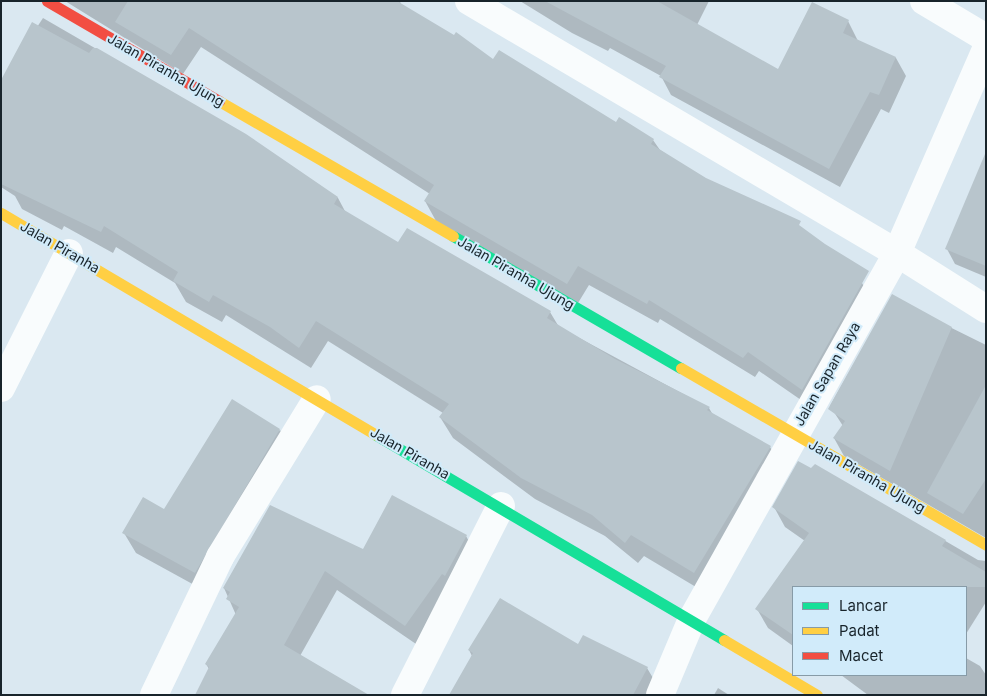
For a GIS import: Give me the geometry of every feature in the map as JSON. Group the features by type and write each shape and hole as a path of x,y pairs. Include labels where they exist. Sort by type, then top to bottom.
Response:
{"street":[{"name":"Jalan Piranha Ujung","path":"46,1 986,545"},
{"path":"468,1 897,253 986,309"},
{"path":"924,1 986,38"},
{"name":"Jalan Sapan Raya","path":"660,695 692,619 793,434 897,253 986,49"},
{"name":"Jalan Piranha","path":"1,213 501,506 816,695"},
{"path":"1,388 69,253"},
{"path":"154,695 220,557 317,398"},
{"path":"405,695 501,506"}],"building":[{"path":"128,1 397,1 454,35 456,32 493,59 499,50 616,122 619,117 654,139 651,144 706,178 801,221 799,225 825,244 869,271 802,390 748,352 743,358 649,300 647,304 578,266 567,284 424,201 434,185 189,28 171,55 115,22"},
{"path":"545,1 657,1 778,69 812,2 849,20 843,33 896,57 879,95 870,92 829,169 659,77 666,66"},
{"path":"32,22 89,53 93,48 97,48 246,134 338,197 334,204 398,242 407,228 551,311 547,318 615,359 710,407 707,410 771,446 694,573 631,535 625,543 592,515 521,478 439,417 449,404 316,321 299,348 270,327 213,295 209,302 173,281 178,272 104,226 101,232 1,184 1,80"},
{"path":"986,154 986,266 945,249"},
{"path":"892,294 952,327 890,471 833,438 845,421 828,409"},
{"path":"986,385 986,479 963,514 927,493"},
{"path":"232,399 280,429 195,573 122,533 143,497 164,509"},
{"path":"798,461 811,468 815,464 946,540 942,546 986,572 986,587 792,586 792,634 755,609 809,533 772,507"},
{"path":"392,495 467,535 445,576 442,574 405,626 325,571 284,645 369,695 195,695 209,667 205,664 239,607 226,599 230,592 223,588 270,505 363,549"},
{"path":"500,598 578,644 583,635 648,667 633,695 449,695 473,653 468,650"}],"traffic: fast":[{"path":"453,236 681,368"},
{"path":"376,435 724,640"}],"traffic: slow":[{"path":"219,101 453,236"},
{"path":"1,213 376,435"},
{"path":"681,368 986,545"},
{"path":"724,640 817,695"}],"traffic: jam":[{"path":"47,1 219,101"}]}
